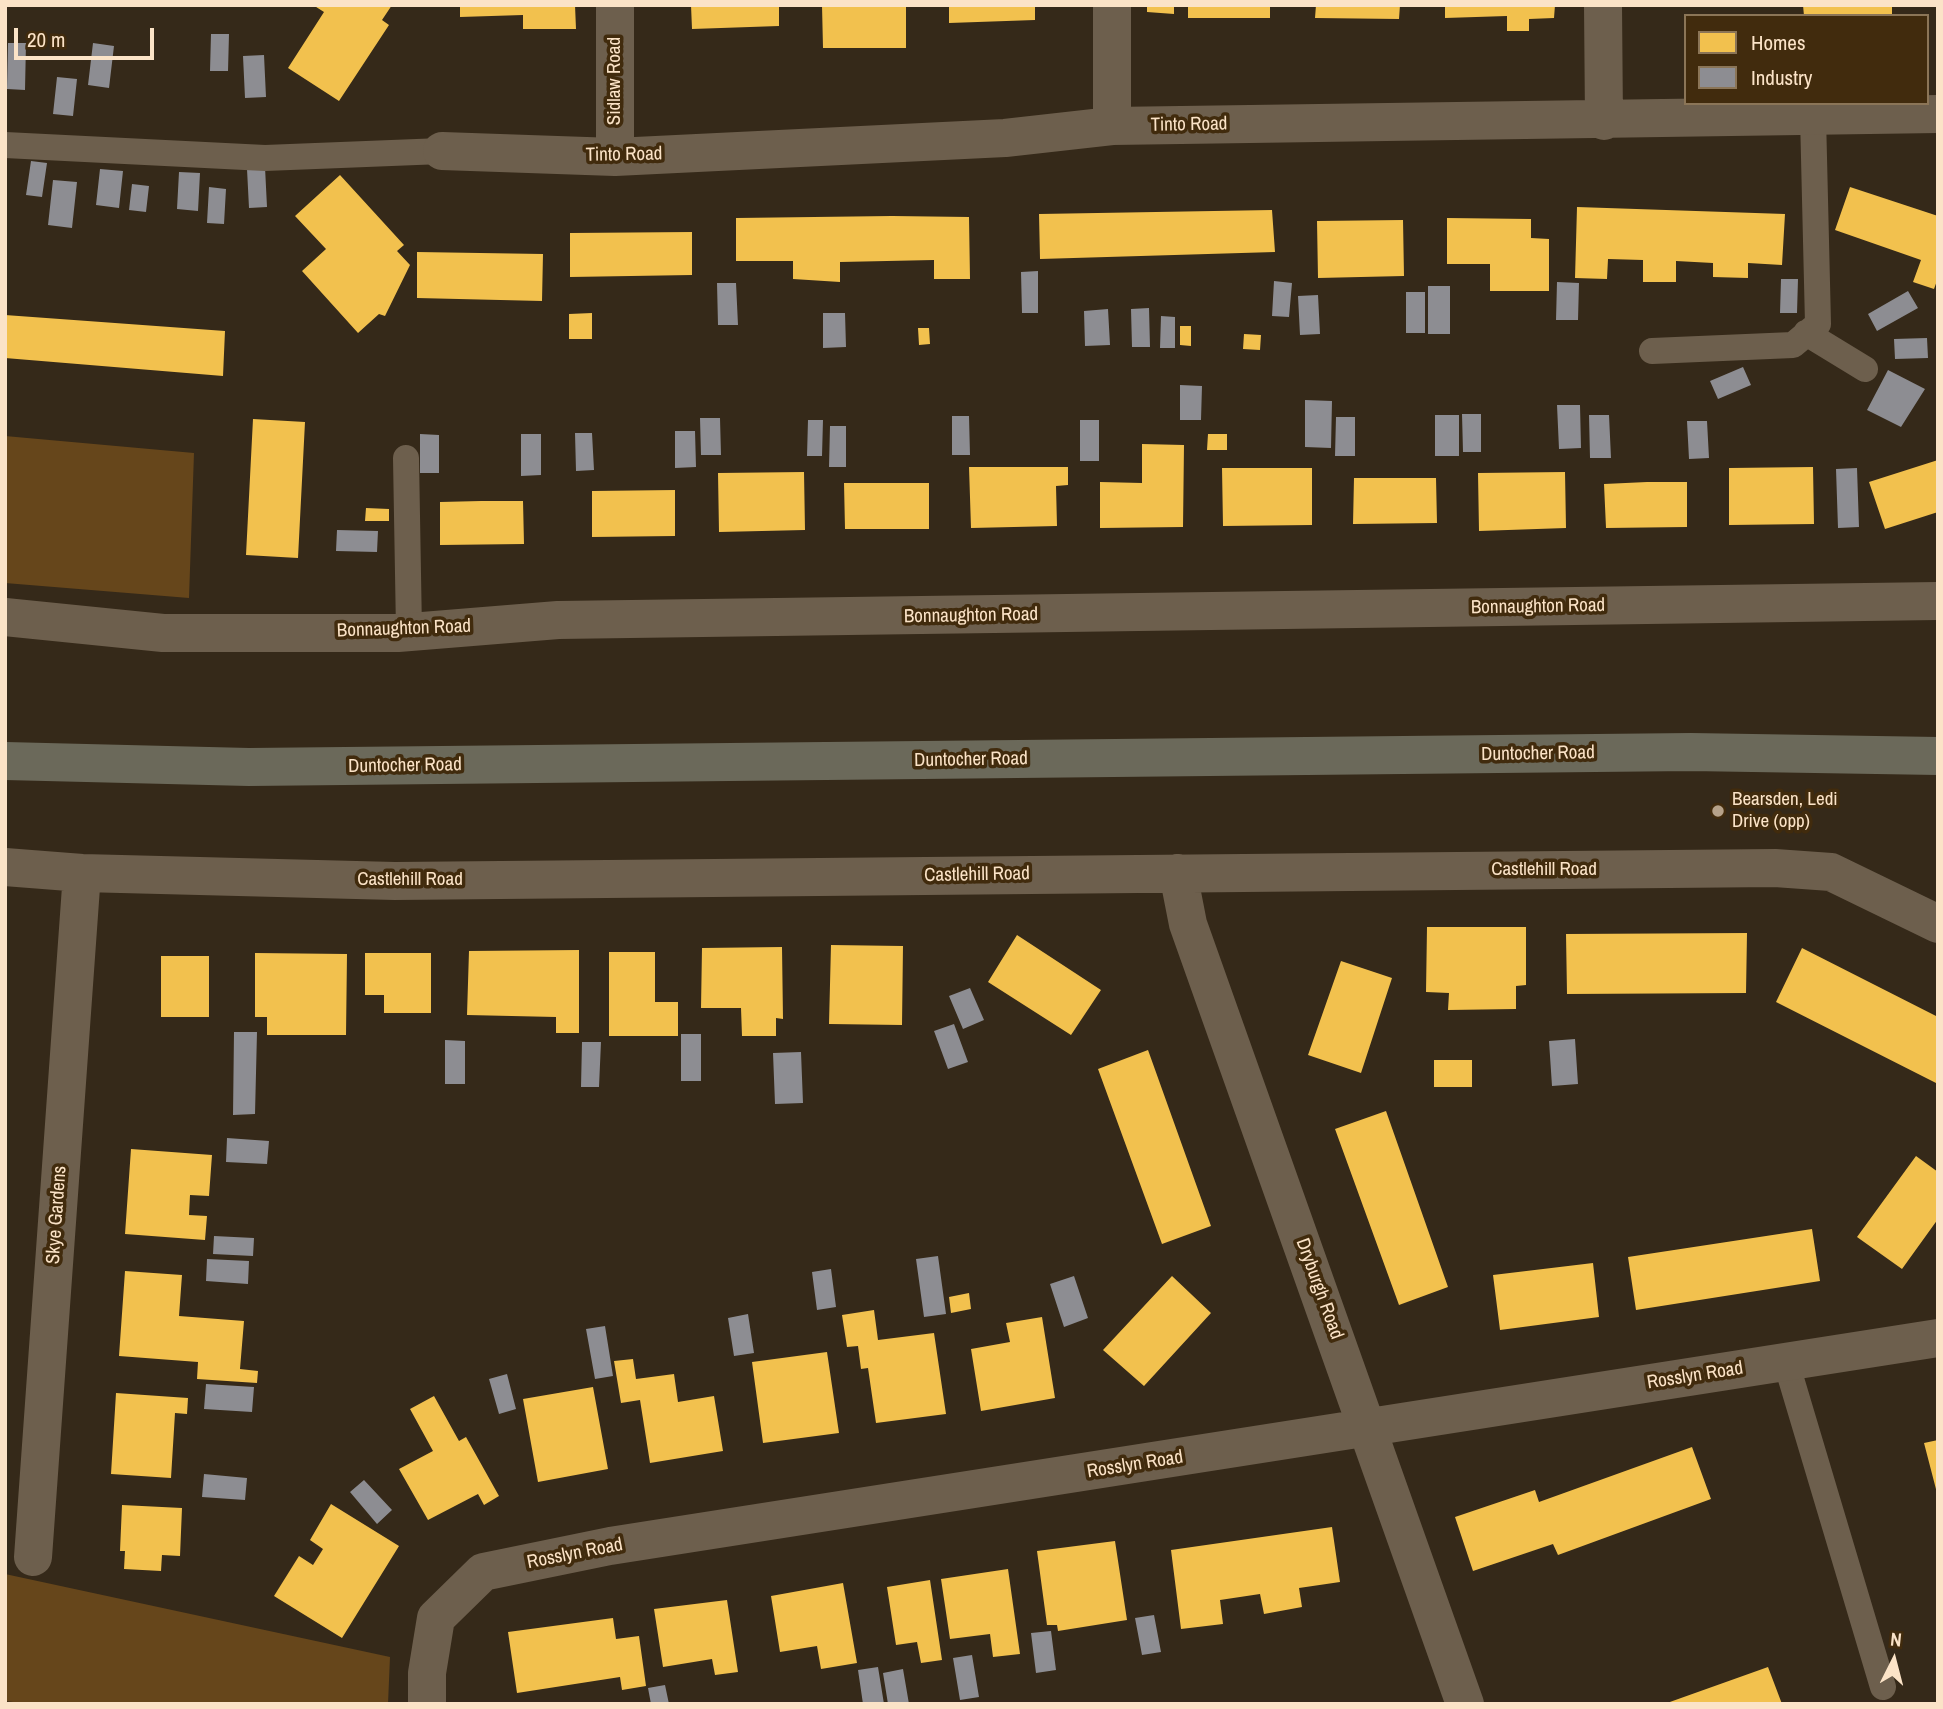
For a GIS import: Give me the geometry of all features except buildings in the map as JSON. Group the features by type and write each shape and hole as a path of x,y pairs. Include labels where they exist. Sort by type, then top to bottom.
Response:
{"main road":[{"name":"Duntocher Road","path":"5,761 249,767 1678,752 1938,755"}],"street":[{"name":"Sidlaw Road","path":"615,5 615,157"},
{"path":"1112,5 1112,126"},
{"path":"1603,5 1604,121"},
{"name":"Tinto Road","path":"442,151 615,157 1005,138 1112,126 1604,121 1938,114"},
{"name":"Bonnaughton Road","path":"5,617 163,633 410,631 558,620 1938,601"},
{"name":"Castlehill Road","path":"5,867 82,873 395,881 1786,869 1831,872 1938,924"},
{"name":"Skye Gardens","path":"33,1557 82,873"},
{"name":"Dryburgh Road","path":"1178,873 1188,924 1465,1704"},
{"name":"Rosslyn Road","path":"427,1704 427,1673 436,1618 483,1572 610,1546 1938,1338"}],"lane":[{"path":"1652,351 1793,345 1818,324 1813,116"},
{"path":"5,145 265,158 442,151"},
{"path":"1807,333 1865,369"},
{"path":"406,458 410,631"},
{"path":"1786,1362 1883,1686"}],"shaded area":[{"path":"5,436 194,453 189,598 5,583"},
{"path":"5,1574 390,1657 388,1704 30,1704 5,1701"}],"place":[{"name":"Bearsden, Ledi Drive (opp)","path":"1718,811"}]}
